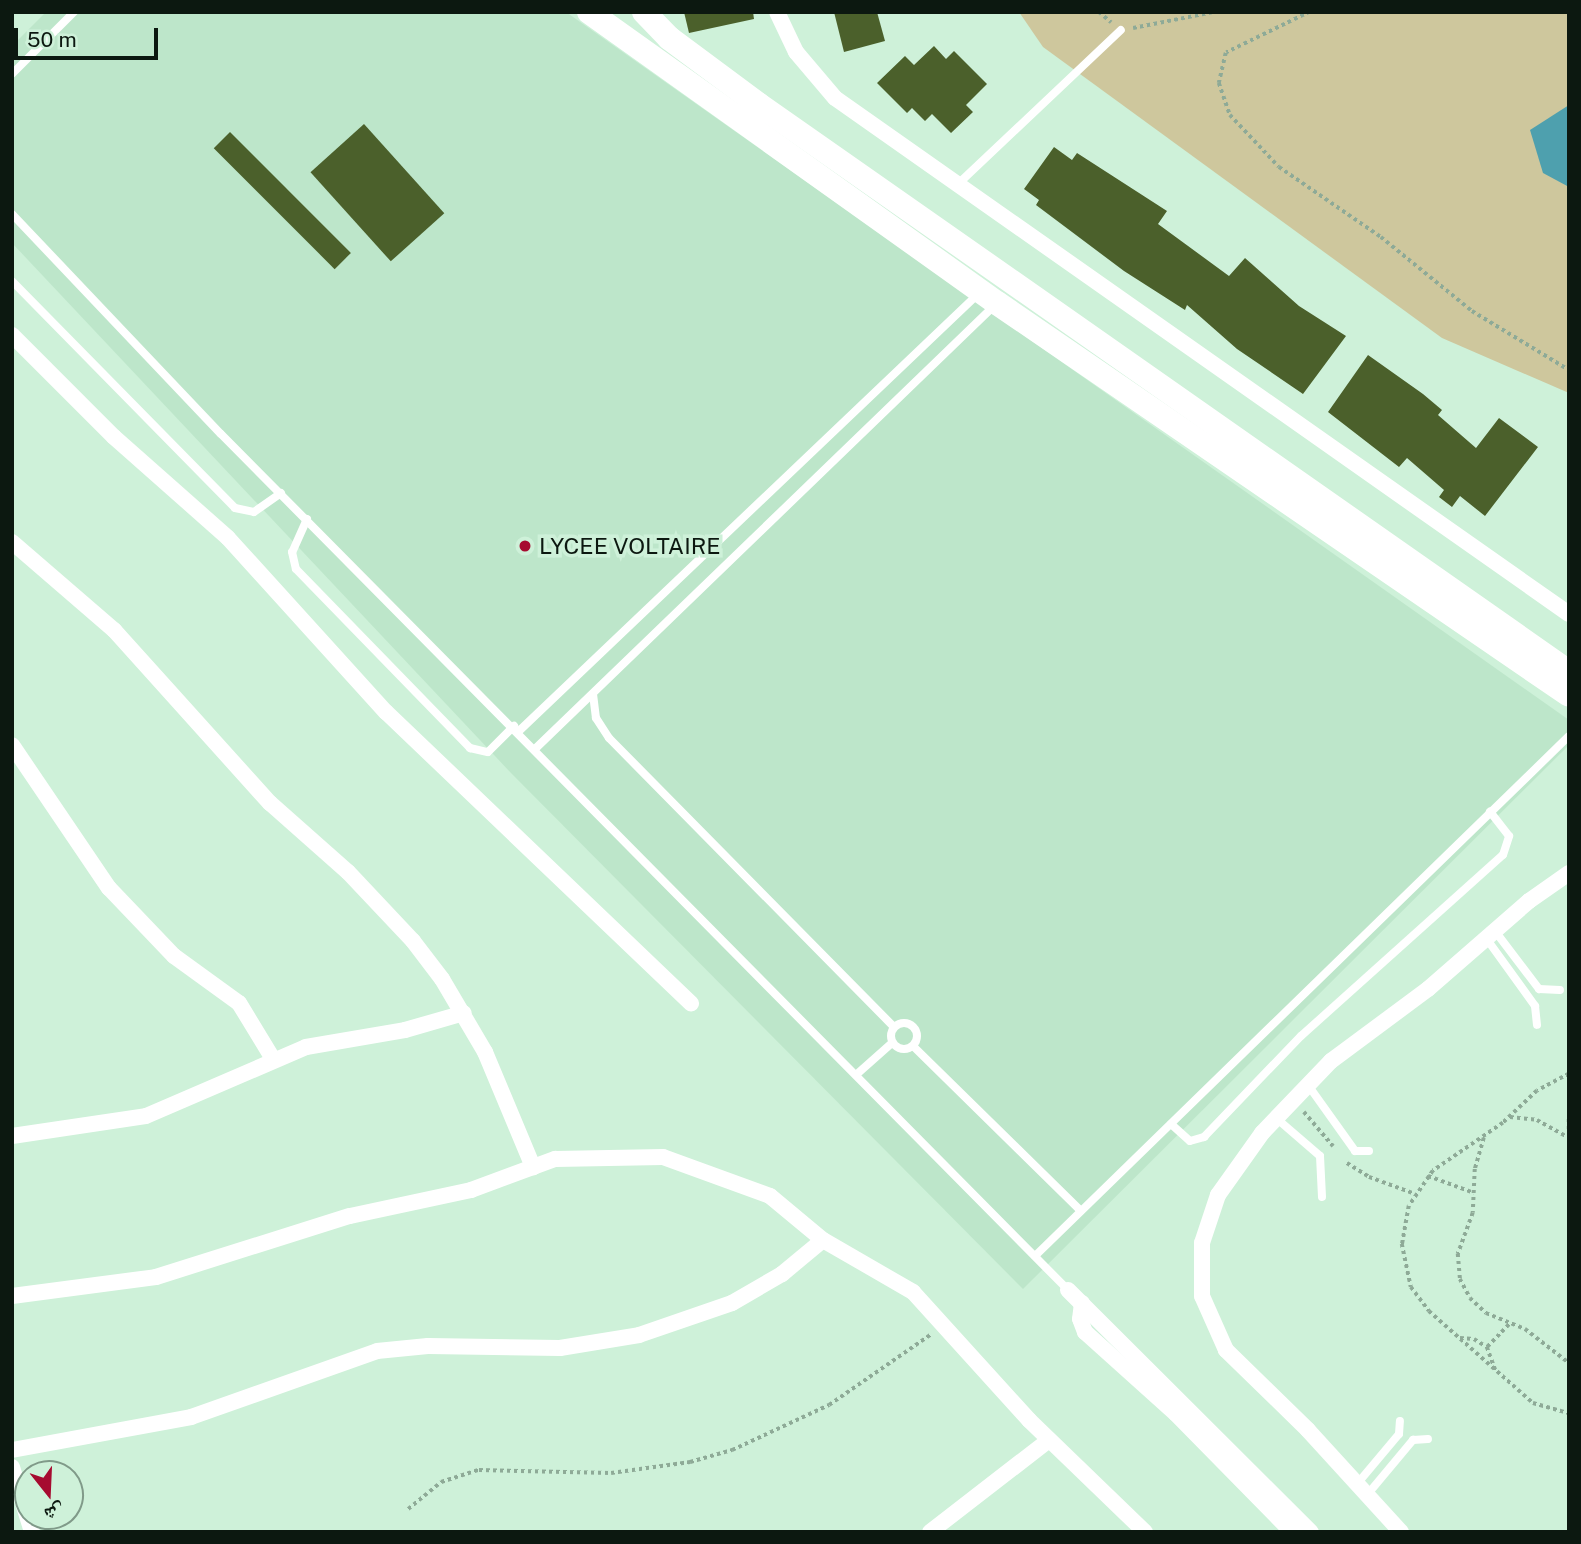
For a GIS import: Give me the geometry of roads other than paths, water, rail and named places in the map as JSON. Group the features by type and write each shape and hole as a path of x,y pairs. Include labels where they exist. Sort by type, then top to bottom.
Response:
{"main road":[{"path":"589,12 988,298 1569,695"},
{"path":"645,12 668,38 825,152 1569,671"}],"street":[{"path":"777,12 796,52 835,98 1569,614"},
{"path":"12,335 114,438 243,553 386,712 691,1003"},
{"path":"12,542 114,630 270,803 381,906 442,979 464,1013 533,1167"},
{"path":"12,745 109,888 174,956 239,1003 273,1059"},
{"path":"1401,1532 1226,1350 1202,1296 1202,1243 1218,1195 1276,1118 1331,1061 1428,989 1490,934 1569,873"},
{"path":"12,1136 146,1116 212,1091 273,1059 340,1038 405,1030 464,1013"},
{"path":"12,1297 156,1277 350,1216 471,1190 533,1167 578,1156 663,1157 770,1196 823,1240 913,1292 1049,1440 1145,1532"},
{"path":"12,1450 191,1417 377,1351 428,1346 560,1348 639,1335 742,1298 782,1274 823,1240"},
{"path":"1068,1290 1311,1532"},
{"path":"1082,1303 1080,1319 1085,1332 1184,1423 1292,1532"},
{"path":"930,1532 1049,1440"},
{"path":"12,1467 32,1532"}],"lane":[{"path":"12,74 74,12"},
{"path":"958,184 1121,30"},
{"path":"12,214 281,493 517,728 1068,1290"},
{"path":"12,281 235,508 254,512 281,493"},
{"path":"536,748 988,298"},
{"path":"307,519 293,547 296,569 470,748 488,752 988,298"},
{"path":"593,694 596,718 609,738 894,1027"},
{"path":"1035,1256 1569,736"},
{"path":"1171,1124 1189,1140 1204,1137 1301,1036 1503,855 1509,836 1490,812"},
{"path":"1490,934 1539,989 1560,990"},
{"path":"1490,934 1535,1006 1537,1025"},
{"path":"894,1027 904,1023 913,1027 917,1036 914,1046"},
{"path":"857,1074 892,1043 894,1027"},
{"path":"892,1043 904,1050 914,1046"},
{"path":"914,1046 1081,1211"},
{"path":"1308,1086 1355,1151 1369,1152"},
{"path":"1276,1118 1320,1156 1322,1197"},
{"path":"1362,1489 1399,1434 1400,1421"},
{"path":"1362,1489 1413,1440 1428,1439"}],"water":[{"path":"1569,105 1569,187 1543,173 1530,130"}],"place":[{"name":"LYCEE VOLTAIRE","path":"525,546"}]}
